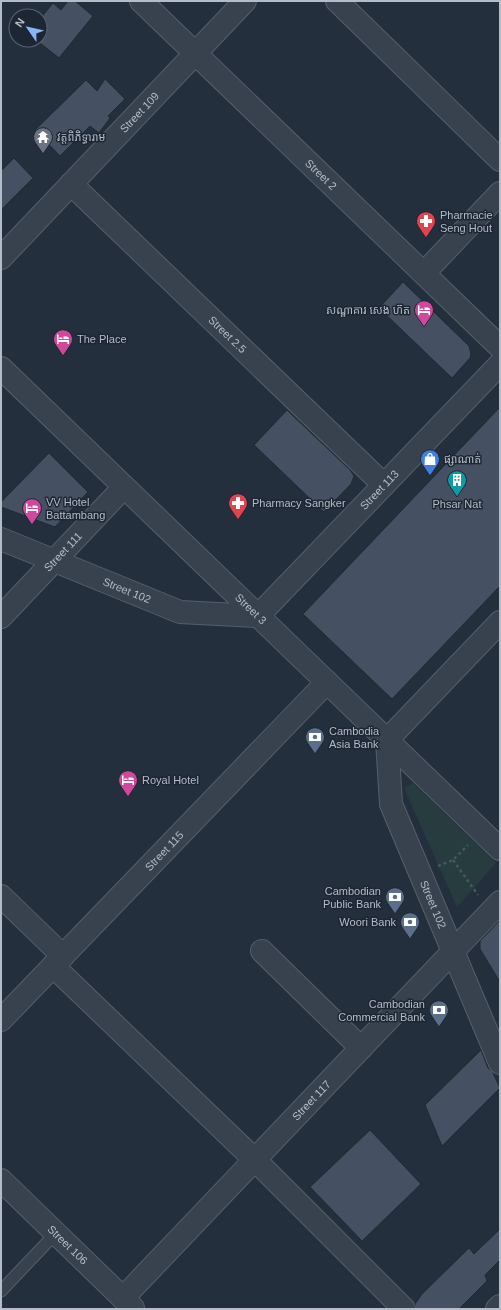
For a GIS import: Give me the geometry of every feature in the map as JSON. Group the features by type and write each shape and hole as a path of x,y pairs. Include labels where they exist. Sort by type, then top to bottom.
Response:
{"street":[{"name":"Street 2","path":"142,1 500,347"},
{"name":"Street 109","path":"1,258 245,1"},
{"path":"337,1 500,160"},
{"name":"Street 2.5","path":"71,184 384,485"},
{"path":"424,273 500,193"},
{"name":"Street 113","path":"258,616 500,364"},
{"name":"Street 3","path":"1,368 500,849"},
{"name":"Street 111","path":"1,617 124,487"},
{"name":"Street 102","path":"1,540 54,560 180,612 258,616"},
{"path":"386,740 500,622"},
{"name":"Street 115","path":"1,1020 327,682"},
{"name":"Street 102","path":"386,740 391,804 500,1063"},
{"path":"1,896 58,961 404,1309"},
{"name":"Street 117","path":"129,1304 255,1160 495,907"},
{"path":"262,951 361,1048"},
{"name":"Street 106","path":"3,1188 56,1234 129,1304"},
{"path":"497,1309 500,1306"}],"lane":[{"path":"1,1291 56,1234"}],"path":[{"path":"420,874 453,860 482,831"},
{"path":"453,860 495,907"}],"green space":[{"path":"413,783 496,863 457,907 404,788"}],"building":[{"path":"68,1 75,1 93,16 59,58 46,48 48,48 48,9 53,3 61,10"},
{"path":"105,79 125,99 108,116 110,118 99,133 90,126 60,156 35,130 86,80 97,91"},
{"path":"14,158 33,178 1,210 1,171"},
{"name":"សណ្ឋាគារ សេង ហ៊ត","path":"403,282 469,346 471,354 470,358 452,378 379,308"},
{"name":"Phsar Nat","path":"500,407 500,586 392,699 303,614"},
{"path":"287,410 350,470 354,476 351,484 324,512 254,445"},
{"path":"49,453 88,492 55,527 1,507 1,502"},
{"path":"500,920 500,982 480,949 480,941"},
{"path":"481,1050 488,1068 493,1073 500,1088 442,1146 425,1105"},
{"path":"370,1130 421,1184 362,1241 310,1187"},
{"path":"500,1229 500,1260 485,1275 487,1281 459,1309 416,1309 415,1304 422,1294 469,1248 474,1254"}],"place":[{"name":"វត្តពិភិទ្ធារាម","path":"43,154"},
{"name":"Pharmacie Seng Hout","path":"426,238"},
{"name":"សណ្ឋាគារ សេង ហ៊ត","path":"424,327"},
{"name":"The Place","path":"63,356"},
{"name":"ផ្សាណាត់","path":"430,476"},
{"name":"Phsar Nat","path":"457,497"},
{"name":"Pharmacy Sangker","path":"238,520"},
{"name":"VV Hotel Battambang","path":"32,525"},
{"name":"Cambodia Asia Bank","path":"315,754"},
{"name":"Royal Hotel","path":"128,797"},
{"name":"Cambodian Public Bank","path":"395,914"},
{"name":"Woori Bank","path":"410,939"},
{"name":"Cambodian Commercial Bank","path":"439,1027"}]}
